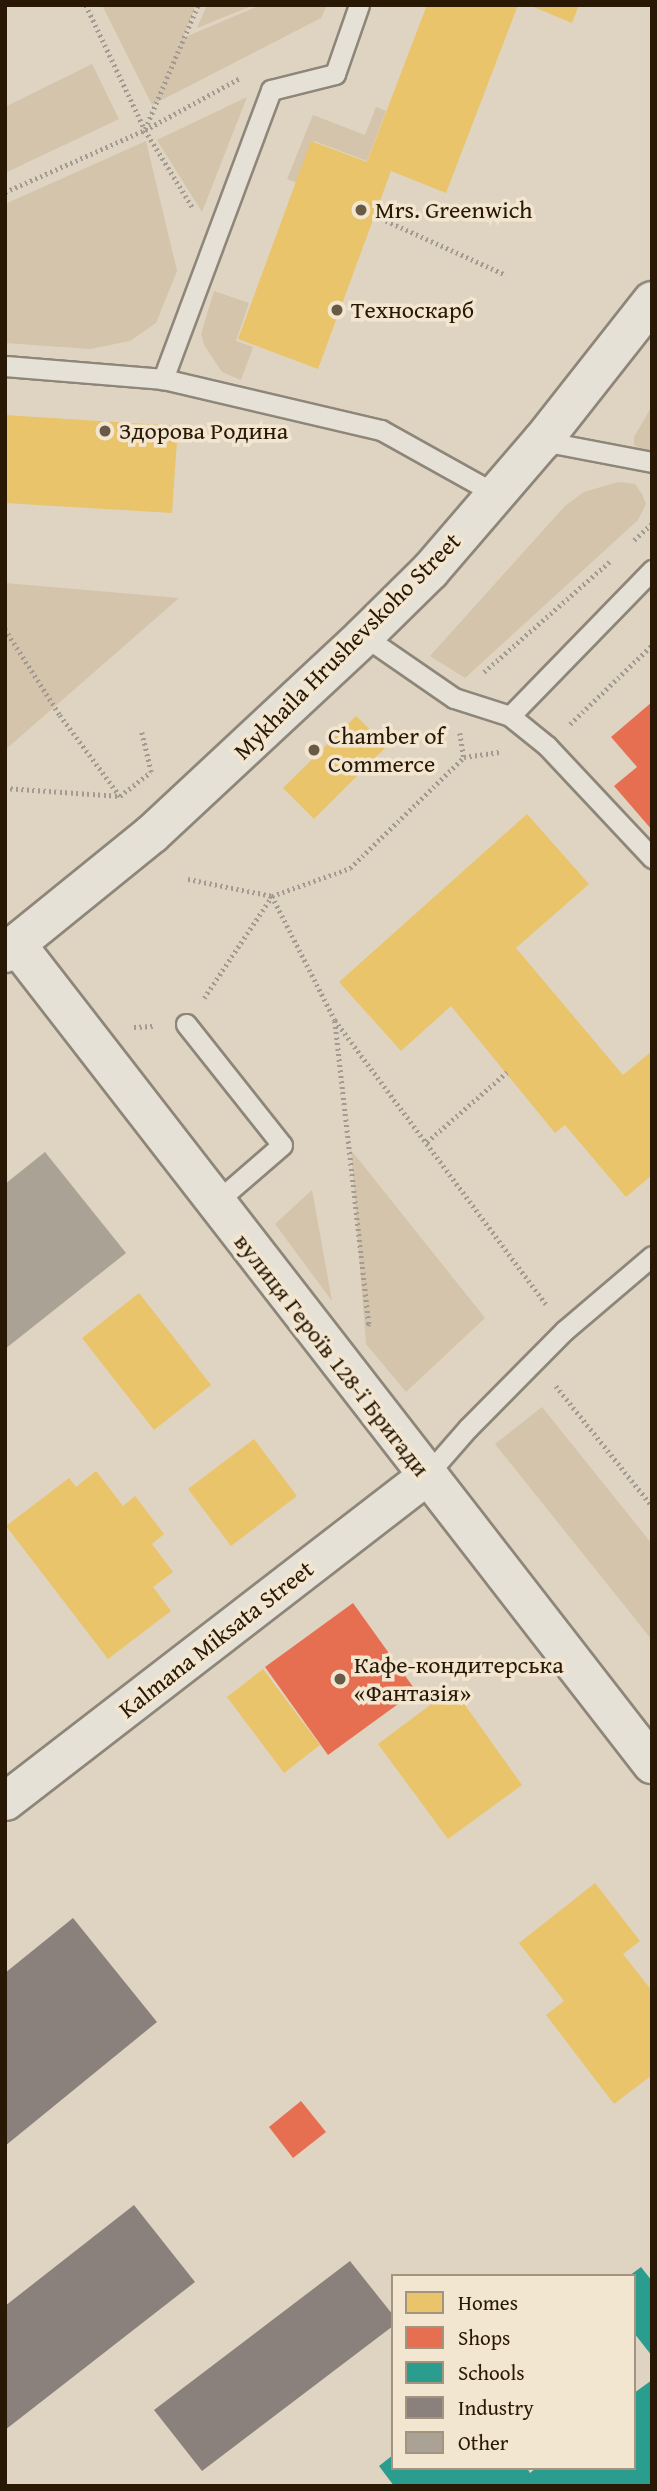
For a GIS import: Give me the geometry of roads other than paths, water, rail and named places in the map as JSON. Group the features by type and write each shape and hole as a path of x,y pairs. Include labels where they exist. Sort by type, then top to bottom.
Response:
{"street":[{"name":"Mykhaila Hrushevskoho Street","path":"9,943 152,834 364,636 430,570 542,441 652,301"},
{"name":"вулиця Героїв 128-ї Бригади","path":"9,943 81,1030 652,1764"},
{"name":"Kalmana Miksata Street","path":"5,1801 426,1476"}],"lane":[{"path":"163,379 271,90 335,74 359,5"},
{"path":"5,366 163,379 381,430 496,494"},
{"path":"542,441 652,462"},
{"path":"510,716 652,570"},
{"path":"364,636 454,698 510,716 547,746 652,858"},
{"path":"187,1024 282,1144 214,1203"},
{"path":"426,1476 468,1428 565,1330 652,1256"}],"place":[{"name":"Mrs. Greenwich","path":"361,210"},
{"name":"Техноскарб","path":"337,310"},
{"name":"Здорова Родина","path":"105,431"},
{"name":"Chamber of Commerce","path":"314,750"},
{"name":"Кафе-кондитерська «Фантазія»","path":"340,1679"}]}
